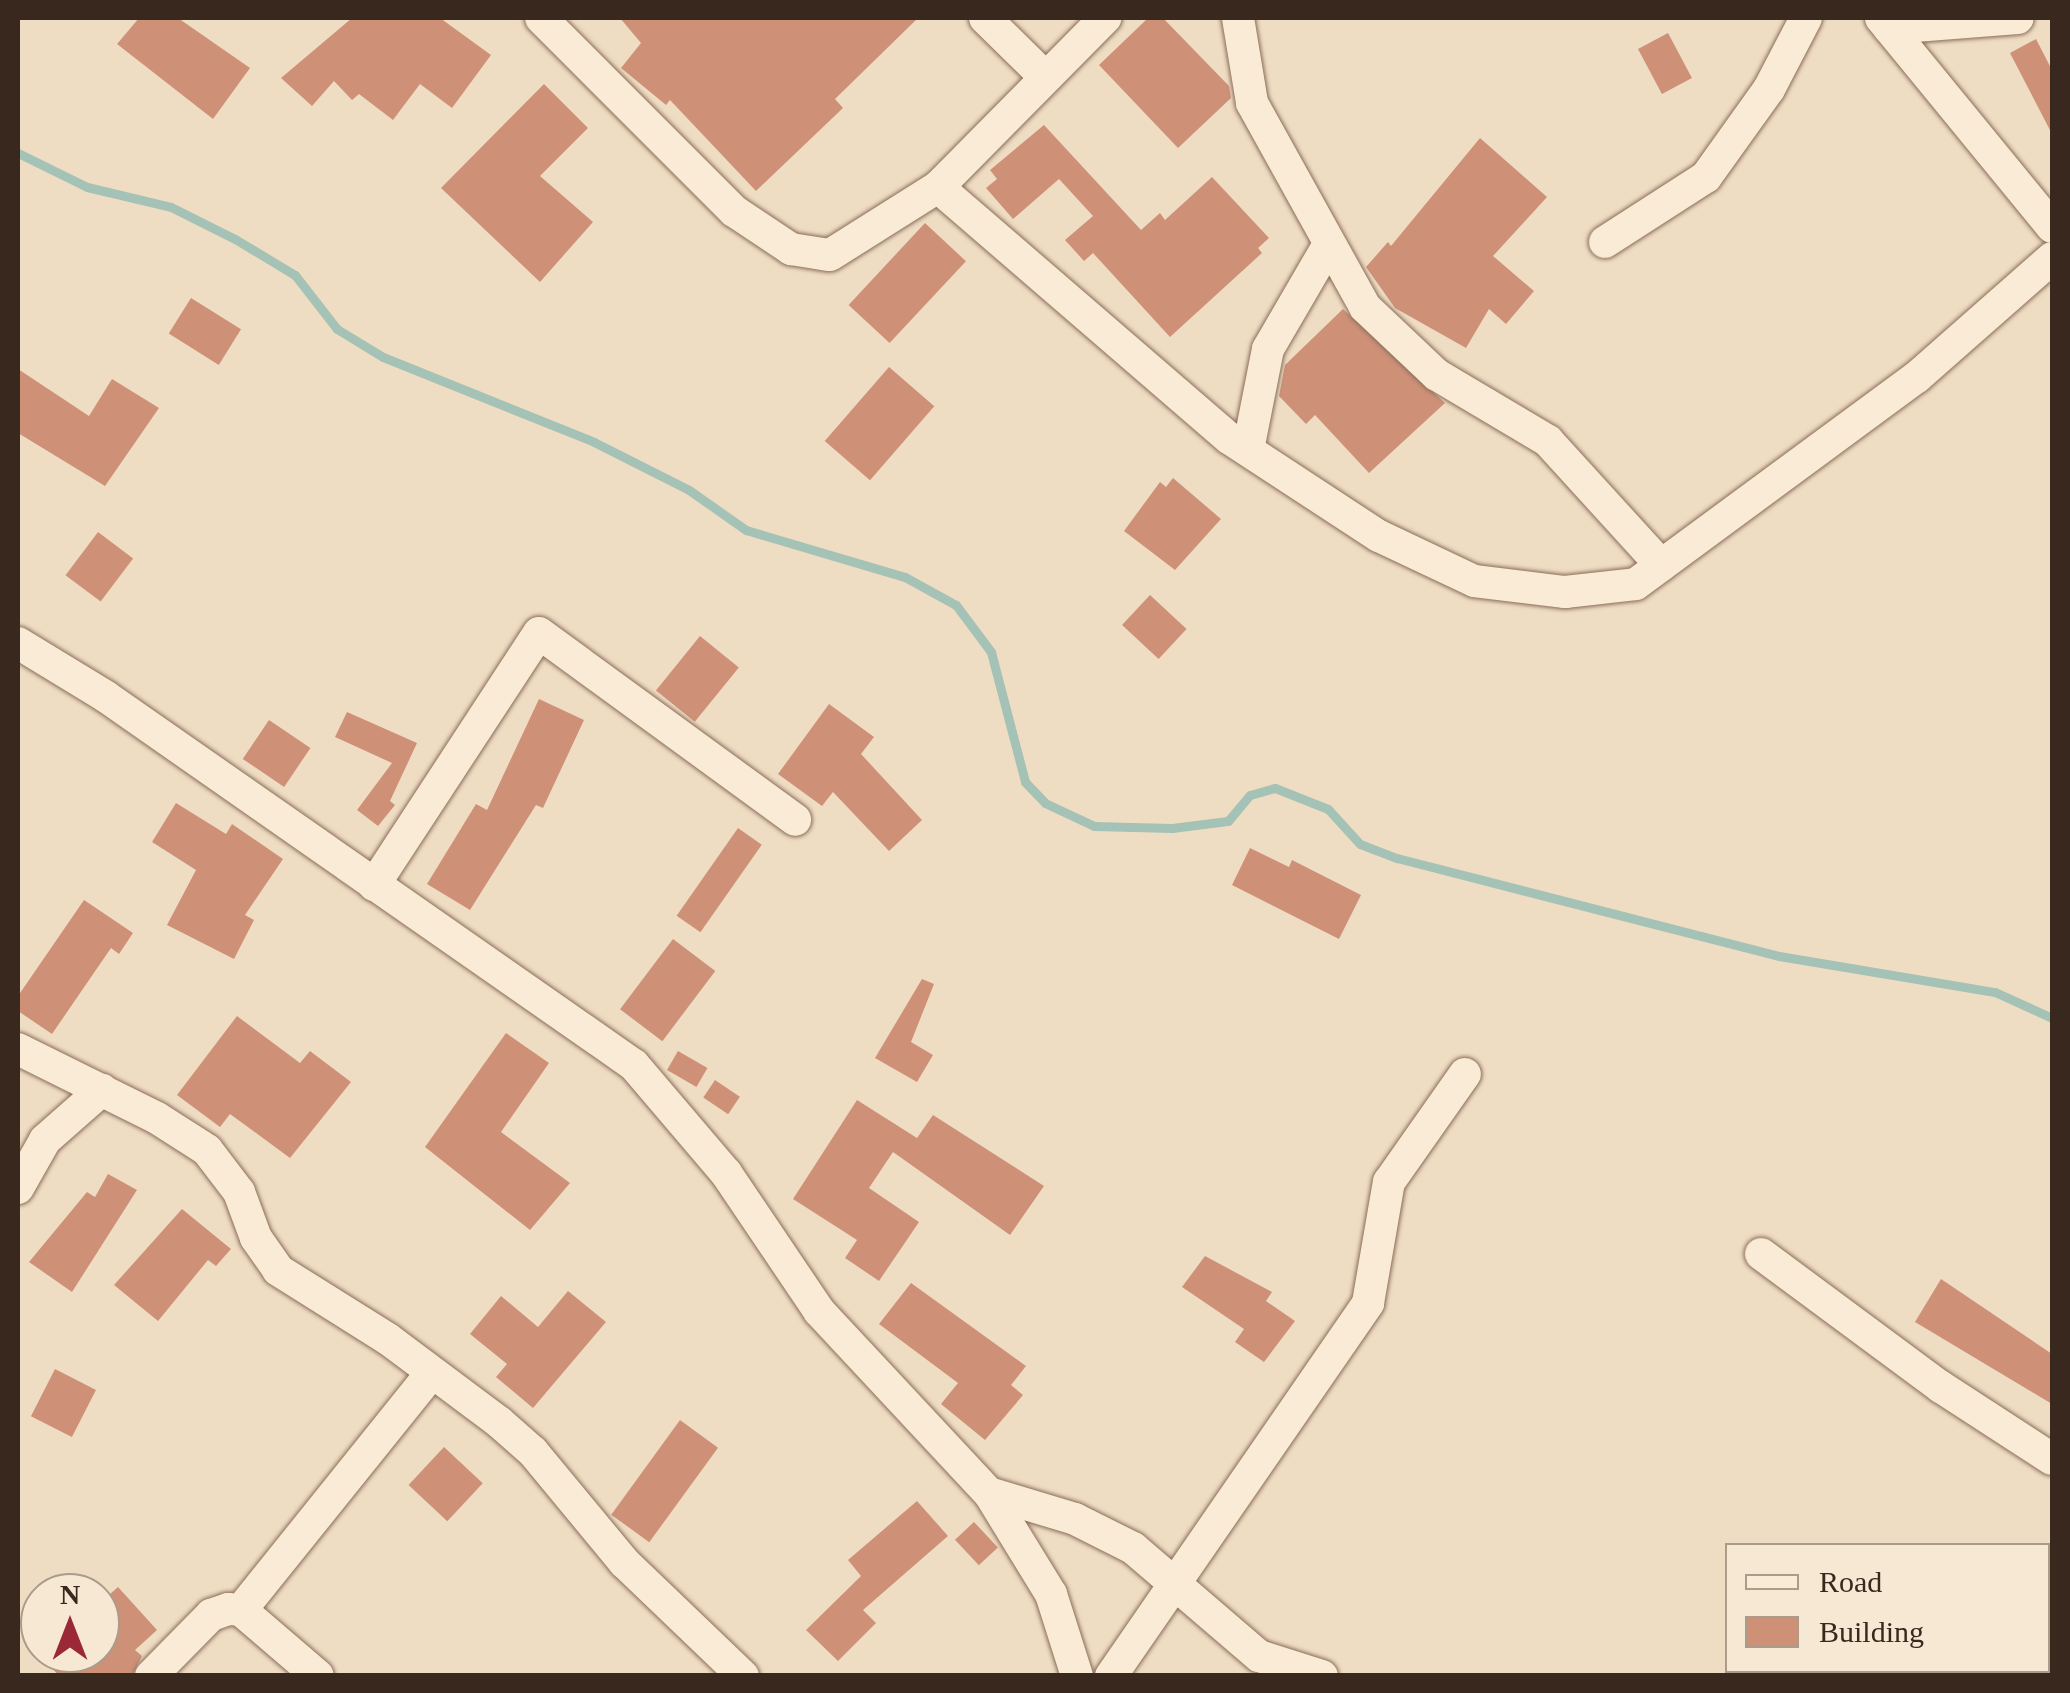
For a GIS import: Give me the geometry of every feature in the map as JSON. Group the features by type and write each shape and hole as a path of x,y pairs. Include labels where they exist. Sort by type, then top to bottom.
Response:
{"street":[{"path":"540,18 734,211 791,249 830,256 938,187 1105,18"},
{"path":"986,18 1046,77"},
{"path":"1238,18 1252,103 1365,306 1410,352 1522,431 1548,441 1661,565"},
{"path":"1606,242 1706,177 1768,89 1806,18"},
{"path":"1885,23 2018,18"},
{"path":"1885,23 2052,227"},
{"path":"938,187 1248,450 1380,536 1474,581 1566,592 1636,584 1916,377 2052,258"},
{"path":"1248,450 1268,348 1330,244"},
{"path":"374,885 539,633 795,820"},
{"path":"18,645 106,696 634,1065 703,1142 819,1310 989,1492 1051,1594 1078,1676"},
{"path":"18,1049 102,1090 207,1150 238,1192 256,1238 278,1270 431,1374 533,1452 624,1562 743,1676"},
{"path":"1112,1676 1368,1303 1389,1182 1464,1074"},
{"path":"18,1188 45,1140 102,1090"},
{"path":"1762,1254 1941,1388 2052,1459"},
{"path":"151,1676 210,1615 241,1610 431,1374"},
{"path":"989,1492 1075,1519 1132,1548 1174,1582 1261,1666 1322,1676"},
{"path":"241,1610 318,1676"}],"building":[{"path":"139,18 178,18 250,68 213,119 117,44"},
{"path":"352,18 440,18 491,55 452,108 420,84 393,120 359,94 352,100 334,81 312,106 281,78"},
{"path":"620,18 918,18 835,99 843,108 756,191 670,100 666,105 621,68 641,43"},
{"path":"1148,18 1163,18 1229,86 1231,98 1178,148 1099,65"},
{"path":"1668,33 1692,78 1662,94 1638,49"},
{"path":"2036,39 2052,70 2052,134 2010,53"},
{"path":"544,84 588,128 540,176 593,222 540,282 441,188"},
{"path":"1044,125 1141,230 1160,213 1165,220 1212,177 1269,238 1258,248 1262,253 1170,337 1093,253 1084,261 1065,240 1093,216 1059,179 1013,219 986,188 997,179 990,170"},
{"path":"1480,138 1547,197 1493,256 1534,291 1506,324 1489,309 1466,348 1395,308 1366,267 1388,242 1391,246"},
{"path":"925,223 966,261 890,343 849,305"},
{"path":"191,298 241,329 219,365 169,334"},
{"path":"1343,309 1445,403 1369,473 1315,415 1306,424 1279,396 1285,365"},
{"path":"889,367 934,406 870,480 825,441"},
{"path":"18,369 89,416 112,379 159,408 105,486 18,433"},
{"path":"1173,478 1221,519 1175,570 1124,531 1160,482 1166,487"},
{"path":"98,532 133,558 101,602 66,575"},
{"path":"1150,595 1187,629 1159,659 1122,625"},
{"path":"700,636 739,667 695,722 656,690"},
{"path":"539,699 584,720 543,808 536,805 470,910 427,884 476,804 487,810"},
{"path":"829,704 874,737 861,754 922,820 889,851 833,792 822,806 778,774"},
{"path":"347,712 417,743 390,801 395,805 378,826 357,810 392,763 335,737"},
{"path":"269,720 310,748 284,787 243,759"},
{"path":"176,803 226,834 232,824 283,859 245,915 254,920 234,959 167,925 196,870 152,842"},
{"path":"738,828 762,845 700,932 677,916"},
{"path":"1250,848 1289,867 1292,860 1361,895 1339,939 1232,885"},
{"path":"84,900 133,933 119,954 111,948 52,1034 18,1011 18,996"},
{"path":"673,939 715,971 662,1041 620,1009"},
{"path":"922,979 934,984 911,1042 933,1055 917,1082 875,1058"},
{"path":"237,1016 300,1063 310,1051 351,1082 290,1158 230,1114 220,1127 177,1095"},
{"path":"506,1033 549,1063 501,1132 570,1183 530,1230 425,1147"},
{"path":"678,1051 707,1068 696,1087 667,1070"},
{"path":"715,1080 740,1097 728,1114 703,1097"},
{"path":"857,1100 917,1138 933,1115 1044,1186 1010,1235 893,1152 869,1188 919,1222 879,1281 845,1258 857,1240 793,1199"},
{"path":"108,1174 137,1190 72,1292 29,1262 87,1192 95,1197"},
{"path":"182,1209 231,1249 216,1266 208,1260 158,1321 114,1285"},
{"path":"1205,1256 1272,1292 1266,1301 1295,1321 1264,1362 1235,1342 1244,1329 1182,1287"},
{"path":"1941,1279 2052,1354 2052,1404 1915,1322"},
{"path":"911,1283 1026,1366 1011,1385 1023,1395 985,1440 941,1404 958,1383 879,1324"},
{"path":"568,1291 606,1322 533,1408 496,1377 507,1364 470,1334 501,1296 538,1327"},
{"path":"55,1369 96,1390 72,1437 31,1416"},
{"path":"680,1420 718,1448 649,1542 611,1515"},
{"path":"444,1447 483,1483 447,1521 409,1485"},
{"path":"917,1501 948,1536 863,1610 876,1623 838,1661 806,1630 861,1576 848,1560"},
{"path":"974,1522 998,1548 979,1565 955,1540"},
{"path":"120,1589 157,1630 135,1650 142,1656 132,1676 56,1673 120,1673"}],"waterway":[{"path":"18,153 87,187 171,207 235,239 295,275 337,329 383,357 594,442 689,490 746,530 905,577 956,605 991,652 1025,782 1045,803 1094,826 1172,828 1228,821 1250,795 1275,788 1328,809 1360,844 1397,858 1779,956 1995,992 2052,1018"}]}
